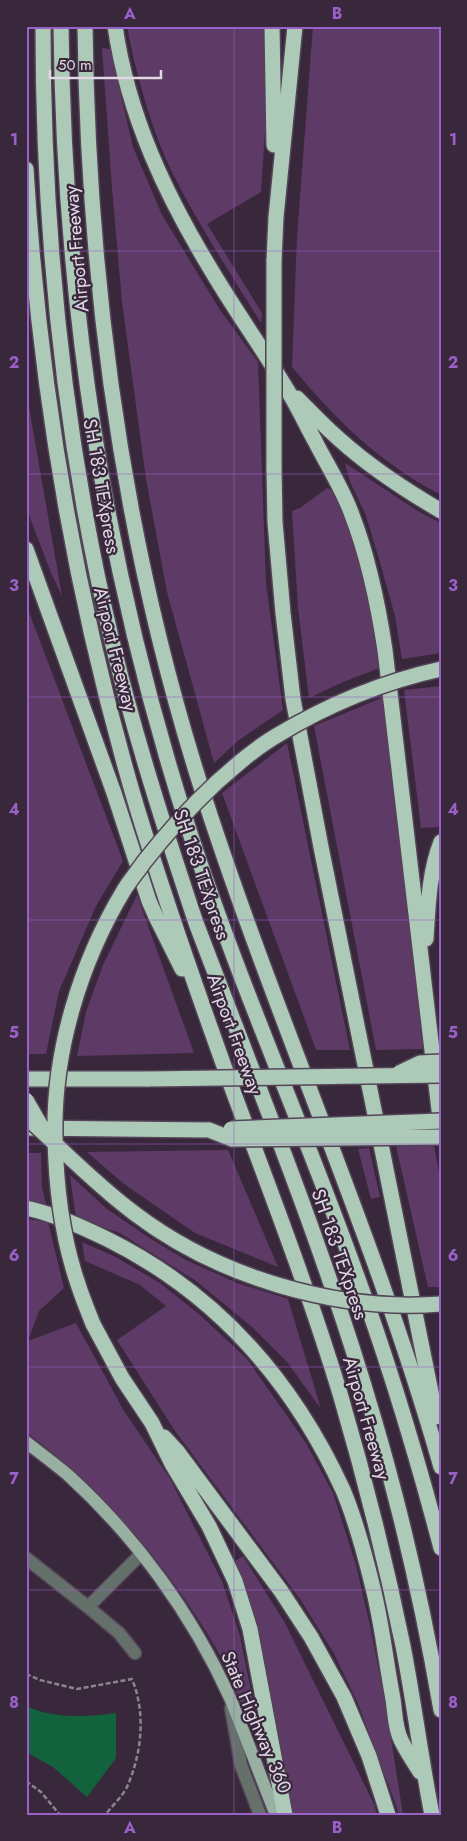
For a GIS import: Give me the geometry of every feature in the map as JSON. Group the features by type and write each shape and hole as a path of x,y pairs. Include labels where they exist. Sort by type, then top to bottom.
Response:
{"highway":[{"name":"SH 183 TEXpress","path":"42,26 44,145 52,273 68,408 94,558 112,641 147,773 196,923 338,1306 374,1418 415,1582 441,1710"},
{"name":"SH 183 TEXpress","path":"61,26 63,148 81,349 117,563 137,649 159,732 189,831 220,921 354,1266 391,1371 441,1548"},
{"name":"Airport Freeway","path":"85,26 89,174 103,325 121,451 139,550 162,653 184,732 216,834 376,1267 421,1398 441,1467"},
{"path":"115,26 119,55 132,105 152,159 180,216 213,274 287,388 352,513 367,558 378,602 426,989 431,1053 441,1127"},
{"path":"272,26 276,217"},
{"path":"295,26 276,217 274,261 275,522 283,613 293,698 321,847 441,1446"},
{"name":"Airport Freeway","path":"26,169 35,293 48,400 80,584 101,675 138,809 206,1014 306,1290 343,1406 374,1516 389,1579 404,1652 432,1815"},
{"path":"287,388 339,440 380,472 441,511"},
{"path":"26,548 114,793 149,901 156,919 206,1014"},
{"path":"388,1815 368,1756 344,1698 311,1637 281,1591 188,1466 152,1423 122,1378 94,1324 78,1284 69,1251 58,1191 55,1136 58,1083 66,1033 81,981 101,935 125,889 158,844 189,807 230,770 274,737 318,712 366,691 441,669"},
{"path":"426,989 426,938 429,892 437,852 441,842"},
{"path":"395,1075 420,1063 441,1062"},
{"path":"26,1080 441,1075"},
{"path":"26,1100 45,1134"},
{"path":"26,1117 134,1214 180,1243 232,1269 278,1285 325,1296 386,1304 441,1304"},
{"path":"26,1128 209,1130 441,1121"},
{"path":"209,1130 232,1139 441,1137"},
{"path":"26,1208 83,1228 134,1252 178,1282 225,1320 257,1353 283,1387 299,1410 343,1491 373,1588 400,1738 425,1780"},
{"path":"152,1423 172,1464 209,1526 242,1602 256,1656 286,1815"}],"main road":[{"name":"State Highway 360","path":"26,1442 68,1475 126,1534 175,1599 230,1698 276,1815"}],"street":[{"path":"88,1607 141,1554"},
{"path":"26,1558 118,1633 135,1653"},
{"path":"230,1698 241,1765 260,1815"}],"path":[{"path":"26,1674 40,1680 77,1689 132,1678 142,1721 138,1753 126,1789 106,1815"},
{"path":"26,1781 41,1792 60,1815"}],"shaded area":[{"path":"127,26 265,26 265,131 261,192 207,224 262,313 261,323 203,229 172,172 145,100"},
{"path":"313,26 441,26 441,495 397,468 359,438 325,405 292,367 297,236"},
{"path":"102,48 110,49 133,147 162,215 220,310 258,362 266,583 283,710 239,740 214,763 167,592 146,479 122,302"},
{"path":"26,390 62,596 51,573 26,507"},
{"path":"345,463 421,513 441,523 441,653 402,659 395,616 379,559 365,513 350,482"},
{"path":"327,488 334,491 345,512 367,578 382,667 309,698 298,608 292,511 300,508"},
{"path":"26,604 123,861 96,906 59,991 46,1054 26,1054"},
{"path":"441,686 441,822 438,827 421,828 404,690"},
{"path":"384,697 423,1049 376,1050 314,726"},
{"path":"287,743 350,1050 316,1050 222,793"},
{"path":"137,895 194,1053 77,1056 86,1012 103,965"},
{"path":"396,1146 434,1146 441,1182 441,1287 428,1287"},
{"path":"369,1148 380,1197 371,1199 358,1149"},
{"path":"228,1150 278,1267 195,1233 124,1184 87,1152"},
{"path":"26,1153 41,1153 42,1187 46,1205 26,1201"},
{"path":"70,1175 107,1209 186,1260 237,1283 288,1299 321,1409 288,1363 252,1327 196,1281 120,1233 76,1219"},
{"path":"26,1219 48,1222 64,1288 39,1311 28,1341 76,1323 124,1411 170,1479 222,1581 240,1636 258,1726 252,1728 216,1648 177,1587 155,1558 82,1479 26,1432"},
{"path":"82,1242 114,1256 160,1283 200,1315 247,1359 306,1443 333,1493 356,1565 388,1719 403,1815 399,1815 357,1701 333,1652 300,1599 175,1431 117,1340 166,1306 140,1285 85,1261"},
{"path":"243,1556 285,1623 374,1804 377,1815 292,1815 271,1712 260,1641 248,1598 234,1562"},
{"path":"26,1706 48,1713 71,1716 116,1713 116,1758 87,1797 53,1767 26,1752"}]}
